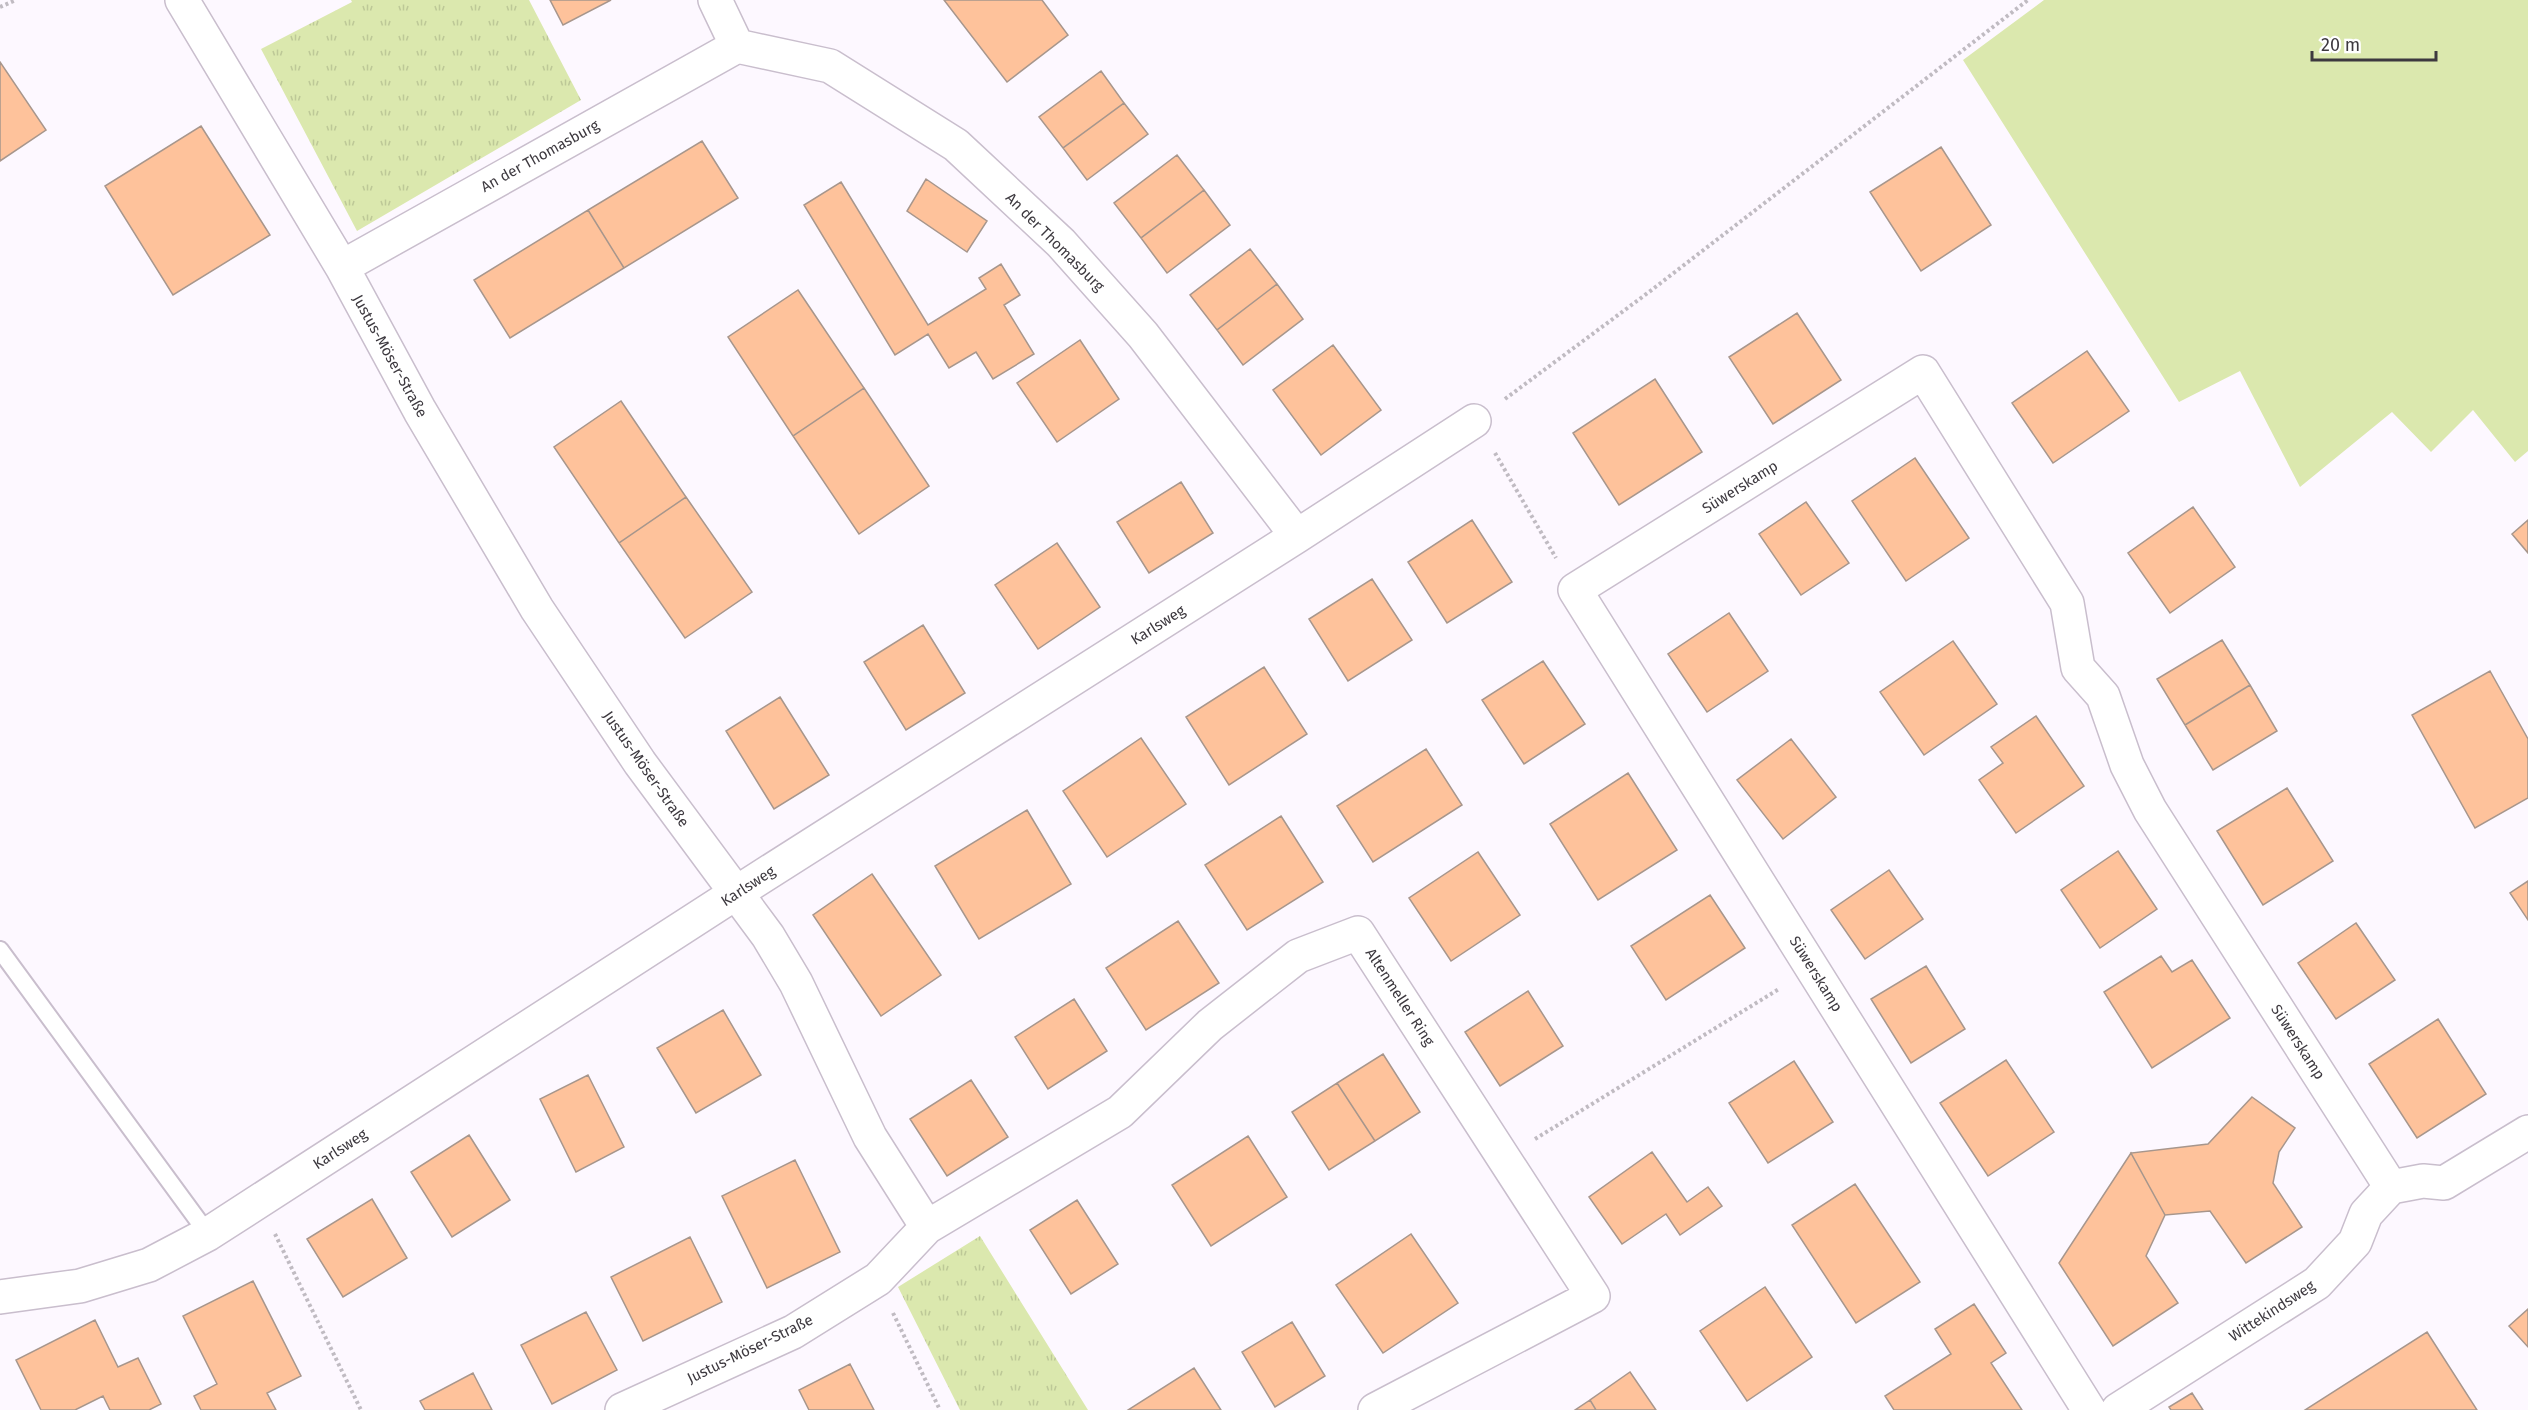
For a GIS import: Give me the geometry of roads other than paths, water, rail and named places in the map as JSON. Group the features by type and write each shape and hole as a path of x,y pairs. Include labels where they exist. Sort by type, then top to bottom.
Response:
{"street":[{"name":"Justus-Möser-Straße","path":"182,0 342,267 420,411 537,609 640,763 768,936 796,983 870,1137 927,1227 878,1280 793,1332 622,1410"},
{"path":"715,0 737,46"},
{"name":"An der Thomasburg","path":"342,267 737,46 830,66 956,146 1061,243 1143,335 1297,537"},
{"name":"Süwerskamp","path":"2089,1410 1575,590 1923,372 2067,603 2078,668 2103,696 2127,765 2150,810 2391,1187"},
{"name":"Karlsweg","path":"0,1297 80,1286 149,1265 208,1234 736,893 1297,537 1474,421"},
{"name":"Altenmeller Ring","path":"927,1227 1120,1112 1210,1025 1299,956 1358,933 1593,1296 1375,1410"},
{"path":"2391,1187 2423,1181 2444,1183 2528,1132"},
{"name":"Wittekindsweg","path":"2118,1410 2318,1283 2355,1242 2366,1214 2391,1187"}],"lane":[{"path":"0,950 208,1234"}]}
